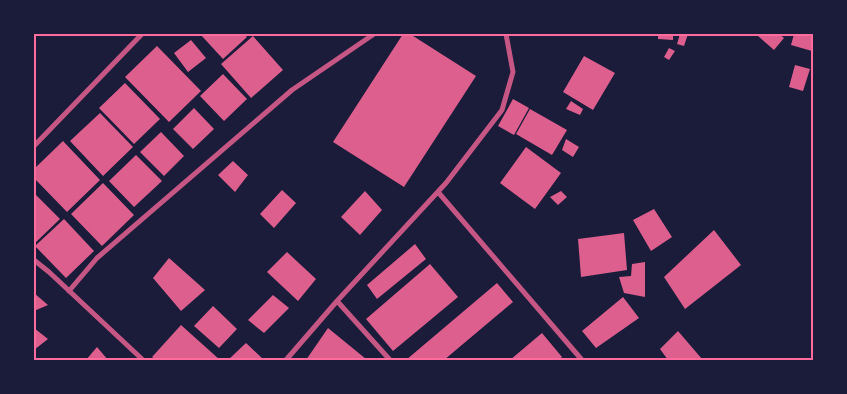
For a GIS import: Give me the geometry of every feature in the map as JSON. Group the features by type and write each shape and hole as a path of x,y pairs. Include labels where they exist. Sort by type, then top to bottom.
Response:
{"street":[{"path":"34,146 142,34"},
{"path":"69,291 97,258 292,90 374,34"},
{"path":"286,360 337,301 438,192 502,110 513,72 506,34"},
{"path":"438,192 582,360"},
{"path":"34,260 143,360"},
{"path":"337,301 390,360"}],"building":[{"path":"200,34 244,34 247,37 223,59"},
{"path":"403,34 410,34 476,76 404,187 333,142"},
{"path":"658,34 673,34 673,40 658,39"},
{"path":"680,34 688,34 684,46 677,44"},
{"path":"760,34 779,34 784,38 774,50 758,36"},
{"path":"794,34 813,34 812,51 791,45"},
{"path":"253,36 283,70 251,98 221,64"},
{"path":"191,40 206,58 188,72 174,53"},
{"path":"157,46 201,91 169,122 125,77"},
{"path":"669,48 675,51 669,60 664,57"},
{"path":"584,56 615,73 593,110 563,92"},
{"path":"795,65 810,69 803,91 789,87"},
{"path":"223,74 247,99 224,121 200,96"},
{"path":"125,83 160,119 134,144 99,108"},
{"path":"513,99 529,108 514,135 498,126"},
{"path":"571,101 583,109 580,115 566,109"},
{"path":"194,108 214,129 193,149 173,129"},
{"path":"530,109 567,130 552,155 516,134"},
{"path":"100,113 133,147 103,176 70,141"},
{"path":"161,132 184,156 164,176 140,152"},
{"path":"566,139 579,147 573,157 562,150"},
{"path":"63,141 100,180 67,212 34,178 34,169"},
{"path":"526,147 561,173 535,209 500,183"},
{"path":"136,155 162,181 134,207 109,181"},
{"path":"233,161 248,175 235,192 218,175"},
{"path":"103,183 134,215 102,246 71,214"},
{"path":"282,190 296,203 274,228 260,214"},
{"path":"365,191 382,210 360,235 341,217"},
{"path":"561,191 567,197 558,205 550,197"},
{"path":"34,193 60,219 34,244"},
{"path":"654,209 672,237 651,251 633,220"},
{"path":"64,219 94,251 66,278 35,246"},
{"path":"714,230 741,265 685,309 664,277"},
{"path":"624,233 627,270 581,277 578,239"},
{"path":"415,244 426,259 377,299 367,285"},
{"path":"287,252 316,279 298,301 267,272"},
{"path":"169,258 205,290 181,311 153,278"},
{"path":"645,262 645,297 624,293 619,277 631,276 632,264"},
{"path":"430,264 458,297 393,351 366,319"},
{"path":"497,283 513,302 444,360 406,360"},
{"path":"34,293 48,305 34,311"},
{"path":"273,295 289,308 264,333 248,320"},
{"path":"623,297 639,318 596,348 582,331"},
{"path":"213,306 237,329 219,348 194,326"},
{"path":"181,325 220,360 156,360 152,357"},
{"path":"34,328 48,339 34,350"},
{"path":"328,328 366,359 306,360"},
{"path":"678,331 701,360 668,360 660,349"},
{"path":"542,333 562,357 559,360 510,360"},
{"path":"246,343 264,360 228,360"},
{"path":"97,347 108,360 86,360"}]}
